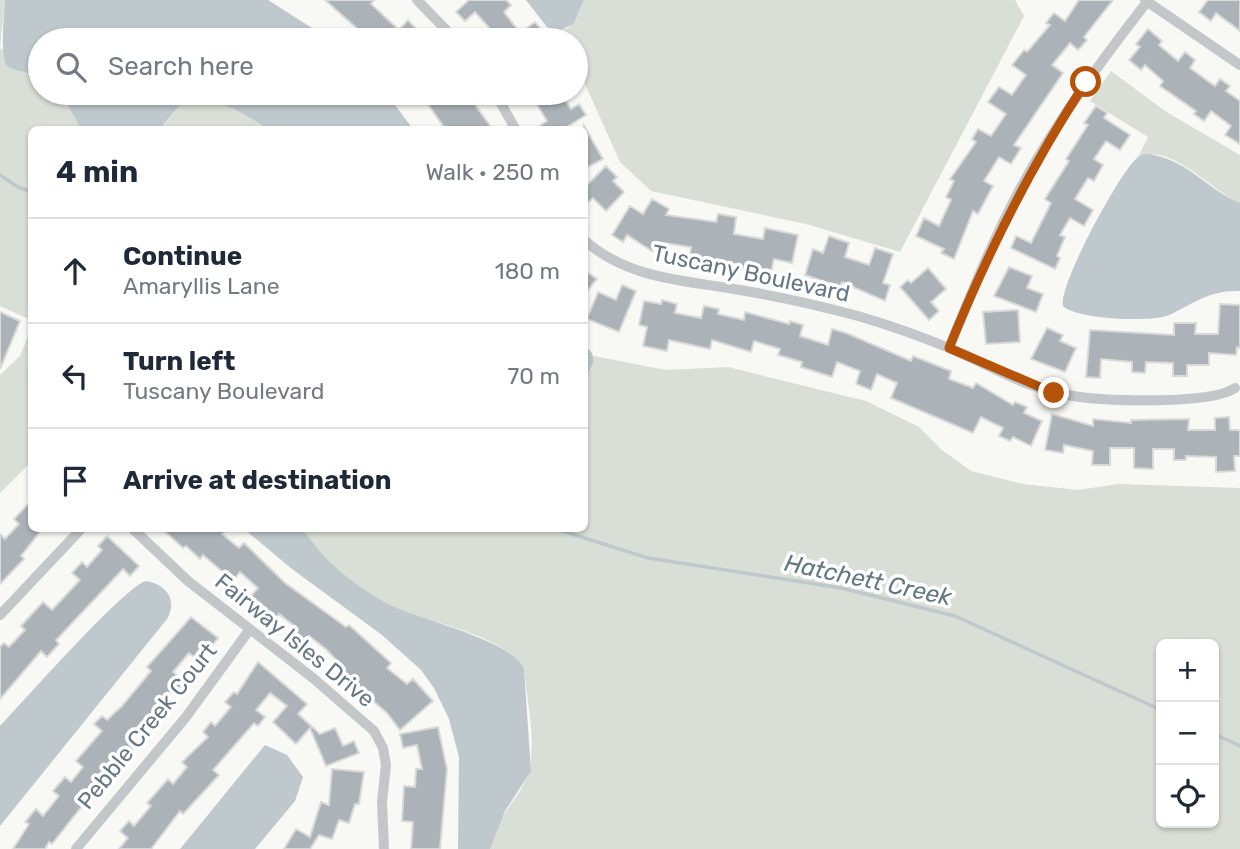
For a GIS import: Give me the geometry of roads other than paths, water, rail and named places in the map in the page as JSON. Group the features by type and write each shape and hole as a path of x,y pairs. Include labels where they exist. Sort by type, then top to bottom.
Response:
{"street":[{"path":"417,0 444,28"},
{"path":"949,348 991,247 1021,187 1086,82 1146,1 1240,65"},
{"path":"502,105 514,126"},
{"name":"Tuscany Boulevard","path":"588,243 605,256 646,274 792,299 860,317 949,348 1030,385 1073,397 1204,399 1222,396 1235,388"},
{"path":"0,615 78,532"},
{"name":"Fairway Isles Drive","path":"136,532 188,581 322,685 380,740 386,765 382,802 384,849"},
{"name":"Pebble Creek Court","path":"76,849 186,717 250,629"}],"waterway":[{"name":"Hatchett Creek","path":"0,175 28,191"},
{"name":"Hatchett Creek","path":"566,532 648,558 841,588 955,616 1156,708"},
{"name":"Hatchett Creek","path":"1219,736 1240,746"}]}
